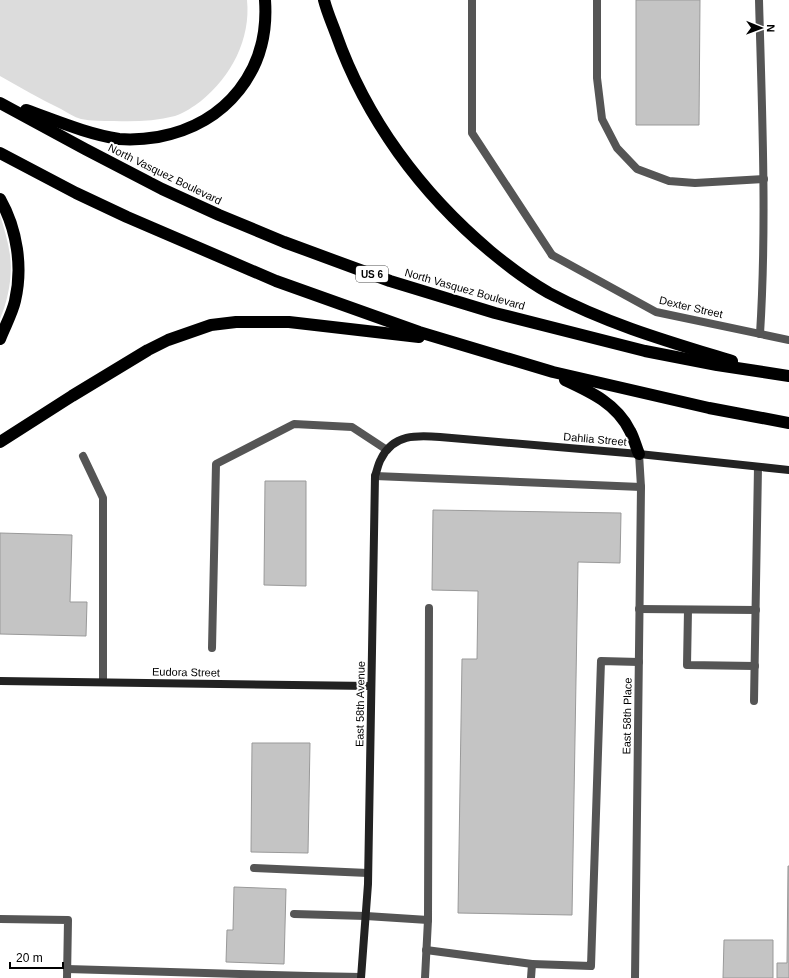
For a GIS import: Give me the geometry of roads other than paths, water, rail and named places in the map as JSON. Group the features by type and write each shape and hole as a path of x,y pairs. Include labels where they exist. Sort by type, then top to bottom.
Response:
{"highway":[{"path":"0,102 94,134 120,139 145,139 184,131 203,122 222,108 239,91 252,71 263,37 266,18 265,0"},
{"path":"324,0 345,61 365,101 383,130 414,174 444,209 509,267 548,292 593,315 650,336 770,373"},
{"name":"North Vasquez Boulevard","path":"0,102 84,150 162,190 284,242 390,281 495,313 645,351 717,365 789,376"},
{"path":"0,153 76,193 127,217 276,281 443,340 535,367 710,408 789,423"},
{"path":"0,199 15,236 18,264 15,300 11,314 0,339"},
{"path":"0,442 148,350 168,340 211,325 236,322 289,322 443,340"},
{"path":"535,367 584,388 611,405 622,416 631,431 639,454"}],"street":[{"name":"Dexter Street","path":"472,0 472,133 552,255 656,312 789,340"},
{"path":"597,0 598,78 602,119 617,148 638,169 669,181 695,183 764,179"},
{"path":"759,0 764,179 763,286 760,334"},
{"path":"212,648 216,464 294,424 352,427 387,450"},
{"name":"Dahlia Street","path":"400,440 415,435 639,454 789,470"},
{"name":"East 58th Avenue","path":"361,977 368,873 375,476 380,459 387,450 400,440"},
{"name":"East 58th Place","path":"634,978 640,609 641,487 639,454"},
{"path":"83,456 103,498 103,682"},
{"path":"754,701 758,467"},
{"path":"375,476 641,487"},
{"path":"425,978 428,920 429,608"},
{"path":"640,609 756,610"},
{"path":"688,610 687,665 755,666"},
{"path":"426,950 532,964 591,966 601,660 639,662"},
{"name":"Eudora Street","path":"0,681 371,686"},
{"path":"254,868 368,873"},
{"path":"294,914 366,916 428,920"},
{"path":"0,919 68,920 66,978"},
{"path":"531,978 532,964"},
{"path":"67,969 309,977 361,977"}]}
